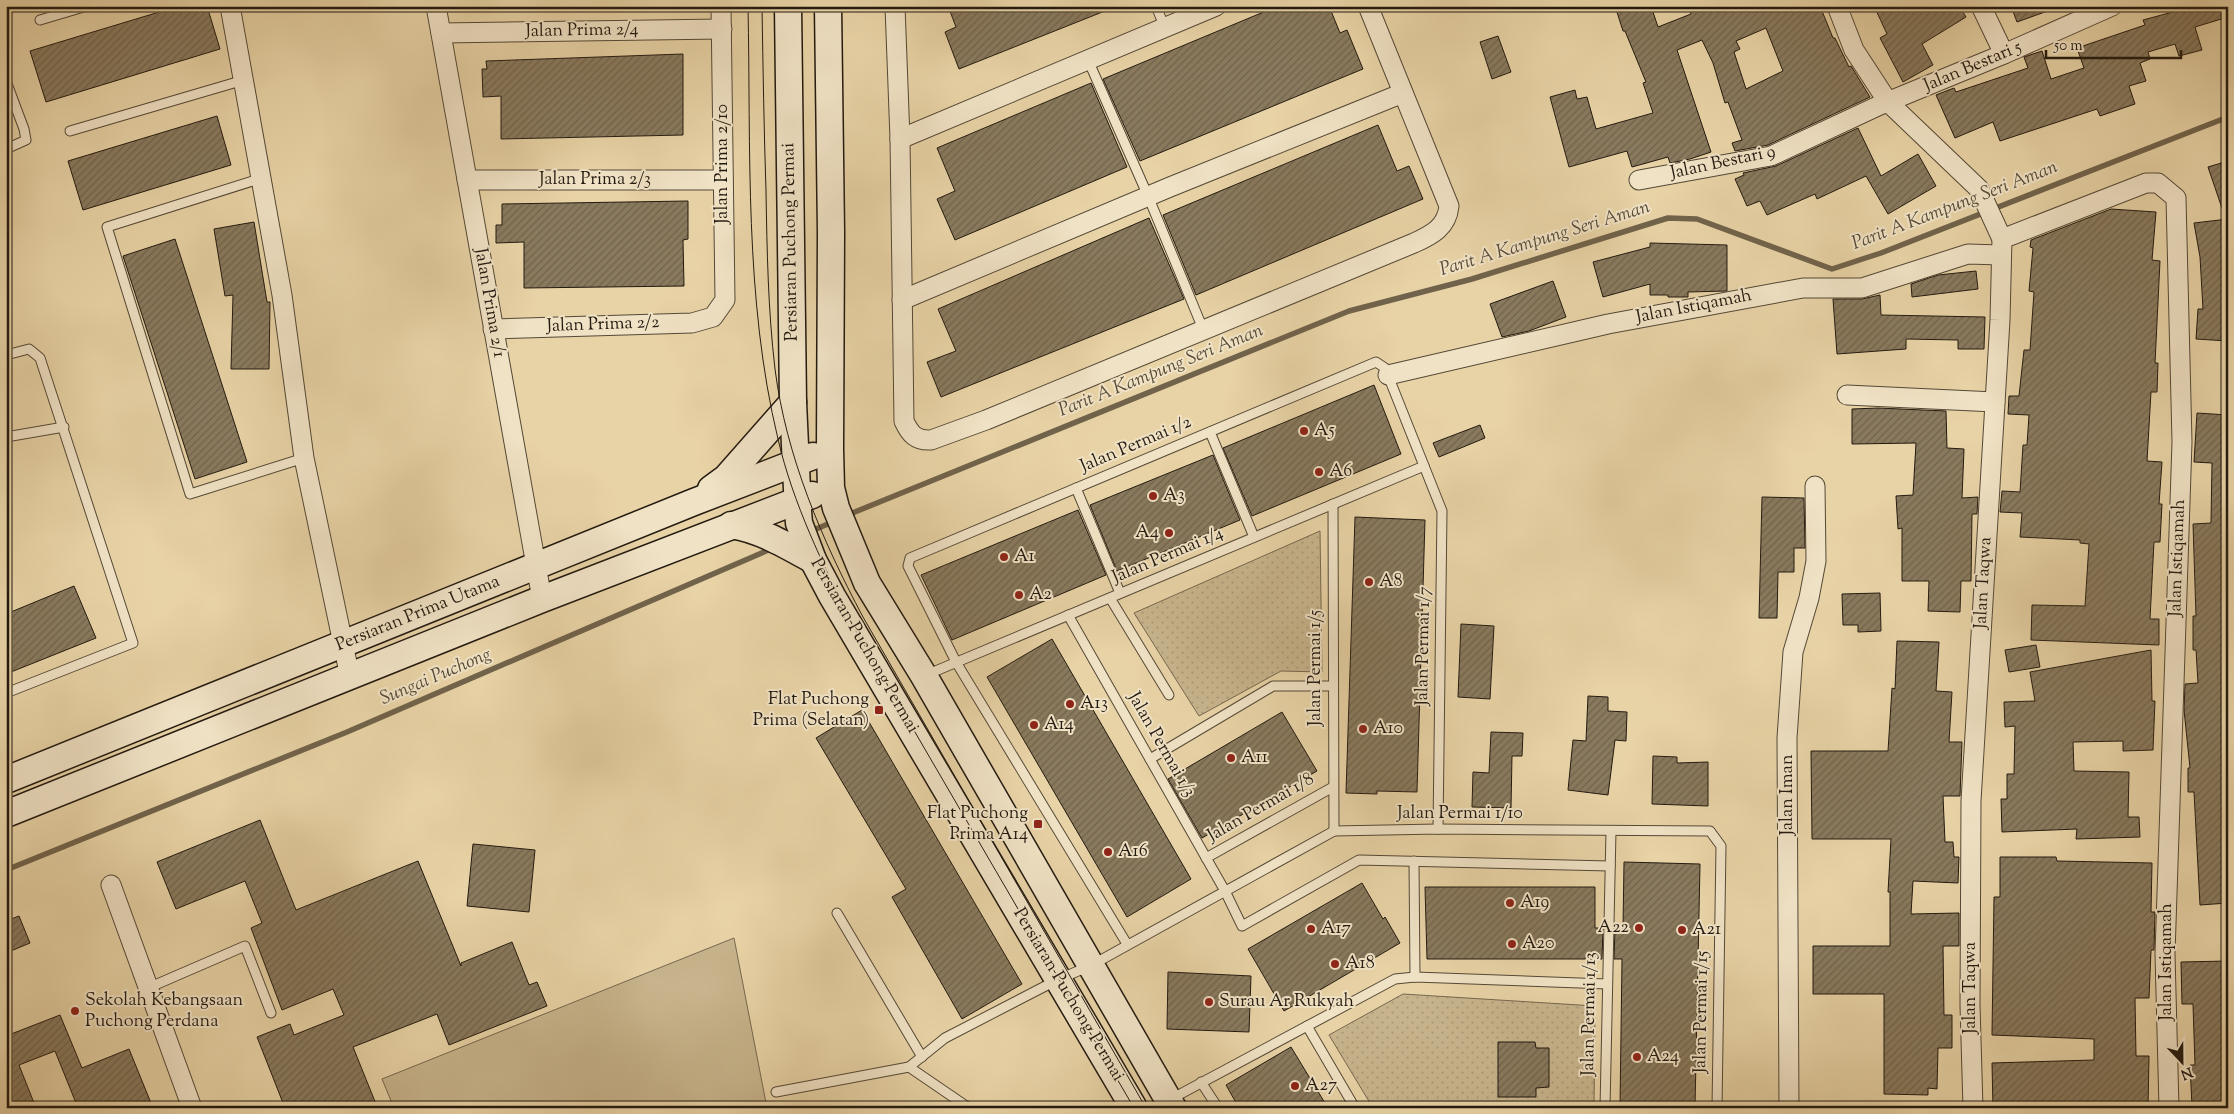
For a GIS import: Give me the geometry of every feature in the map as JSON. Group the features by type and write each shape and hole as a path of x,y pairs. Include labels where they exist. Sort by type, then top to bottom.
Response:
{"main road":[{"name":"Persiaran Puchong Permai","path":"788,6 793,402 799,511 813,560 832,596 1134,1108"},
{"name":"Persiaran Puchong Permai","path":"828,6 831,224 830,449 834,498 867,583 924,676 1171,1104"},
{"path":"694,502 726,478 793,402"},
{"name":"Persiaran Prima Utama","path":"6,780 694,502 830,449"},
{"name":"Persiaran Prima Utama","path":"6,814 731,525 799,511 834,498"},
{"path":"731,525 748,528 813,560"}],"street":[{"path":"230,6 282,295 304,458 350,677"},
{"name":"Jalan Prima 2/1","path":"436,6 542,600"},
{"name":"Jalan Prima 2/10","path":"713,317 725,300 722,6"},
{"path":"896,6 904,421 909,433 921,441 931,440 986,420 1437,232 1448,217 1449,206 1368,6"},
{"path":"900,139 1216,6"},
{"name":"Jalan Taqwa","path":"1837,6 1854,50 1888,102 1979,189 2002,247 1995,402 1971,801 1970,1005 1973,1108"},
{"path":"1981,6 2004,54"},
{"name":"Jalan Bestari 5","path":"1888,102 2004,54 2112,6"},
{"name":"Jalan Prima 2/4","path":"441,33 722,28"},
{"path":"902,300 1148,196 1403,92"},
{"name":"Jalan Bestari 9","path":"1639,180 1771,156 1888,102"},
{"name":"Jalan Prima 2/3","path":"467,180 723,180"},
{"name":"Jalan Istiqamah","path":"1388,375 1608,324 1803,288 1862,288 1968,254 2002,247 2146,183 2158,183 2176,198 2182,442 2165,954 2169,1108"},
{"name":"Jalan Prima 2/2","path":"493,328 692,323 713,317"},
{"path":"1847,395 1995,402"},
{"name":"Jalan Iman","path":"1789,1108 1787,738 1793,652 1809,598 1816,561 1815,486"},
{"path":"111,886 192,1108"}],"lane":[{"path":"40,20 87,6"},
{"path":"1156,6 1166,28"},
{"path":"1088,60 1148,196 1203,329"},
{"path":"70,131 244,80"},
{"path":"6,81 24,129 26,140 6,149"},
{"path":"262,178 107,227 190,494 304,458"},
{"path":"6,355 29,349 40,358 64,427 132,643 6,693"},
{"name":"Jalan Permai 1/2","path":"956,662 908,566 910,558 1376,362 1385,368 1388,375"},
{"path":"1388,375 1424,466"},
{"path":"6,437 64,427"},
{"path":"1210,432 1254,537"},
{"name":"Jalan Permai 1/4","path":"924,676 1424,466"},
{"name":"Jalan Permai 1/7","path":"1424,466 1442,511 1438,829"},
{"path":"1076,488 1120,594"},
{"name":"Jalan Permai 1/5","path":"1333,504 1332,686 1334,832"},
{"path":"1110,598 1169,695"},
{"name":"Jalan Permai 1/3","path":"1068,615 1224,891"},
{"path":"956,662 1127,944"},
{"path":"1150,759 1273,686 1332,686"},
{"name":"Jalan Permai 1/8","path":"1206,858 1333,787"},
{"name":"Jalan Permai 1/10","path":"909,1067 945,1038 1059,979 1090,966 1334,832 1438,829 1710,830"},
{"name":"Jalan Permai 1/15","path":"1710,830 1721,846 1717,1108"},
{"name":"Jalan Permai 1/13","path":"1605,1108 1611,831"},
{"path":"1224,891 1242,926 1359,860 1610,866"},
{"path":"1414,862 1415,977"},
{"path":"836,913 922,1057"},
{"path":"148,988 245,946 271,1013"},
{"path":"1171,1104 1201,1082 1395,979 1415,977 1607,984"},
{"path":"1307,1026 1354,1108"},
{"path":"776,1092 909,1067 969,1108"},
{"path":"1201,1082 1218,1108"}],"shaded area":[{"path":"1320,531 1322,672 1281,671 1199,716 1134,613"},
{"path":"734,938 767,1108 394,1108 382,1079"},
{"path":"1403,994 1595,1006 1594,1108 1373,1108 1329,1035"}],"building":[{"path":"179,6 207,6 220,49 46,102 30,51"},
{"path":"948,6 1115,7 959,69 945,32 956,27"},
{"path":"1278,6 1329,6 1340,33 1347,30 1363,69 1140,161 1103,79"},
{"path":"1615,6 1651,6 1658,27 1691,14 1688,6 1820,6 1833,38 1835,38 1849,67 1851,66 1870,97 1768,145 1735,151 1732,143 1742,140 1728,102 1725,103 1713,63 1702,40 1677,50 1711,152 1670,163 1668,157 1632,167 1627,151 1569,167 1550,97 1575,90 1577,99 1587,97 1596,129 1653,113 1643,83 1646,82 1625,31 1623,31","holes":["1766,28 1783,71 1746,89 1734,52 1740,49 1736,41"]},
{"path":"1874,6 1959,6 1966,17 1922,44 1933,65 1903,82 1880,38 1887,34"},
{"path":"2011,6 2056,6 2056,8 2017,22"},
{"path":"2195,6 2228,6 2228,17 2195,27 2202,50 2179,56 2175,44 2148,52 2150,59 2140,63 2146,81 2129,86 2135,104 2100,116 2097,109 2000,141 1993,122 1955,138 1936,95 1954,88 1956,92 2028,68 2024,57 2042,51 2051,79 2084,68 2077,48 2145,25 2143,20"},
{"path":"1498,36 1511,72 1492,79 1480,42"},
{"path":"683,54 683,135 501,139 501,96 483,97 482,69 487,69 486,61"},
{"path":"1091,83 1127,167 955,240 937,199 955,191 937,148"},
{"path":"217,116 231,165 83,210 68,161"},
{"path":"1378,125 1397,171 1409,166 1423,199 1196,295 1163,215"},
{"path":"1858,128 1881,176 1918,154 1936,186 1888,214 1866,176 1817,199 1815,194 1767,215 1760,201 1747,206 1735,179 1744,175 1743,173 1776,166"},
{"path":"2228,161 2228,216 2225,217 2208,167"},
{"path":"688,201 688,239 683,240 684,286 524,288 524,242 496,243 496,225 502,225 502,204"},
{"path":"2111,209 2156,212 2152,260 2160,261 2155,363 2158,363 2157,392 2151,392 2147,461 2162,462 2159,504 2162,504 2160,542 2154,542 2150,619 2159,619 2159,645 2031,640 2032,605 2085,606 2089,544 2080,543 2080,540 2020,537 2022,513 2000,512 2002,491 2020,492 2023,445 2027,445 2029,415 2008,414 2009,396 2019,396 2024,350 2030,350 2034,292 2029,291 2033,248 2030,247 2031,240"},
{"path":"1149,218 1184,299 941,397 927,362 956,351 938,309"},
{"path":"2228,219 2228,341 2196,339 2198,309 2203,309 2200,257 2194,223"},
{"path":"254,222 267,302 270,302 269,369 231,369 233,295 225,296 214,229"},
{"path":"175,239 247,462 195,479 123,256"},
{"path":"1650,243 1727,245 1727,291 1688,292 1688,297 1668,297 1668,295 1650,295 1650,284 1603,297 1593,262 1650,247"},
{"path":"1976,271 1978,289 1912,297 1911,284 1938,275"},
{"path":"1553,281 1566,317 1529,331 1502,337 1490,304"},
{"path":"1880,295 1881,315 1985,317 1984,349 1958,349 1958,340 1906,339 1906,349 1837,354 1833,299 1862,299"},
{"path":"1374,385 1401,454 1252,516 1223,448"},
{"path":"1878,408 1946,411 1947,448 1964,449 1962,498 1978,497 1977,514 1972,514 1971,581 1961,581 1960,612 1928,611 1929,581 1902,581 1902,528 1898,529 1896,496 1913,495 1916,443 1852,444 1852,409"},
{"path":"2197,413 2228,415 2228,903 2200,905 2194,792 2188,792 2188,768 2190,768 2184,710 2185,684 2198,683 2196,650 2193,650 2193,616 2196,616 2193,524 2211,523 2212,463 2194,462"},
{"path":"1480,425 1485,438 1439,457 1433,443"},
{"path":"1213,455 1240,520 1117,571 1090,505"},
{"path":"1762,497 1804,498 1805,548 1794,548 1794,572 1778,572 1777,618 1759,618"},
{"path":"1078,510 1106,575 952,640 921,575"},
{"path":"1355,517 1425,520 1417,792 1377,791 1377,794 1346,793"},
{"path":"74,586 96,638 6,674 6,614"},
{"path":"1880,593 1881,631 1858,632 1858,625 1843,625 1842,594"},
{"path":"1461,624 1494,626 1490,699 1458,697"},
{"path":"1052,639 1191,879 1127,917 987,677"},
{"path":"1897,641 1939,642 1936,691 1952,692 1949,742 1962,742 1960,796 1943,796 1945,842 1953,842 1954,857 1959,857 1958,883 1913,881 1911,914 1959,913 1959,946 1943,946 1944,1015 1952,1015 1952,1048 1938,1048 1937,1089 1928,1088 1928,1095 1884,1094 1884,994 1813,994 1813,946 1890,946 1890,892 1888,892 1891,839 1812,839 1811,751 1888,751 1892,688 1895,689"},
{"path":"2036,645 2040,667 2009,672 2005,650"},
{"path":"2151,650 2152,701 2155,701 2153,750 2123,751 2123,741 2073,742 2074,771 2129,772 2128,817 2139,817 2140,837 2076,839 2077,829 2002,832 2001,799 2007,799 2007,774 2014,774 2015,726 2005,727 2004,702 2035,701 2030,672"},
{"path":"1588,696 1608,697 1608,711 1627,712 1626,741 1615,740 1608,795 1568,790 1573,740 1586,741"},
{"path":"862,710 1022,984 962,1019 892,897 906,889 816,738"},
{"path":"1282,712 1317,771 1202,838 1168,779"},
{"path":"1491,732 1523,733 1522,756 1512,756 1511,808 1472,807 1473,772 1489,773"},
{"path":"1653,756 1677,757 1677,763 1708,762 1708,806 1652,804"},
{"path":"260,820 296,910 418,861 461,966 461,963 512,942 529,985 537,982 547,1006 449,1045 437,1014 353,1047 376,1104 367,1108 285,1108 257,1037 290,1024 294,1035 344,1015 333,989 282,1010 251,928 262,923 245,881 176,909 157,862"},
{"path":"473,844 535,850 529,912 467,906"},
{"path":"2000,857 2056,857 2057,861 2152,863 2151,912 2155,912 2154,950 2151,950 2149,998 2135,998 2136,1056 2149,1056 2148,1108 1993,1108 1992,1063 2094,1060 2094,1039 1992,1035 1994,897 2000,897"},
{"path":"1624,862 1700,864 1695,1108 1620,1108 1622,959 1614,959 1615,928 1623,928"},
{"path":"1362,883 1383,919 1385,917 1400,943 1284,1011 1248,949"},
{"path":"1425,887 1595,887 1595,928 1603,928 1602,959 1427,959"},
{"path":"19,916 30,943 6,953 6,921"},
{"path":"2228,961 2228,1104 2192,1106 2190,1065 2195,1065 2193,1004 2182,1004 2181,962"},
{"name":"Surau Ar Rukyah","path":"1168,972 1251,976 1249,1032 1167,1029"},
{"path":"60,1015 82,1068 129,1049 153,1108 96,1108 94,1102 78,1108 55,1051 19,1065 36,1108 6,1108 6,1036"},
{"path":"1498,1042 1535,1042 1536,1048 1549,1048 1549,1087 1536,1088 1536,1097 1498,1097"},
{"path":"1291,1047 1328,1108 1239,1108 1226,1085"}],"waterway":[{"name":"Parit A Kampung Seri Aman","path":"845,516 1349,311 1472,279 1668,218 1697,219 1832,269 1881,253 2228,117"},
{"name":"Sungai Puchong","path":"809,532 835,521"},
{"name":"Sungai Puchong","path":"6,870 347,732 773,548"}],"tram line":[{"path":"748,6 751,224 759,332 767,386 778,439 800,510 852,624 1134,1108"},
{"path":"762,6 767,258 775,369 788,434 808,497 820,528 863,617 1146,1108"}],"place":[{"name":"A5","path":"1304,431"},
{"name":"A6","path":"1319,472"},
{"name":"A3","path":"1153,496"},
{"name":"A4","path":"1169,533"},
{"name":"A1","path":"1004,557"},
{"name":"A8","path":"1369,582"},
{"name":"A2","path":"1019,595"},
{"name":"A13","path":"1070,704"},
{"name":"Flat Puchong Prima (Selatan)","path":"879,710"},
{"name":"A14","path":"1034,725"},
{"name":"A10","path":"1363,729"},
{"name":"A11","path":"1231,758"},
{"name":"Flat Puchong Prima A14","path":"1038,824"},
{"name":"A16","path":"1108,852"},
{"name":"A19","path":"1510,903"},
{"name":"A22","path":"1639,928"},
{"name":"A17","path":"1311,929"},
{"name":"A21","path":"1682,930"},
{"name":"A20","path":"1512,944"},
{"name":"A18","path":"1335,964"},
{"name":"Surau Ar Rukyah","path":"1209,1002"},
{"name":"Sekolah Kebangsaan Puchong Perdana","path":"75,1011"},
{"name":"A24","path":"1637,1057"},
{"name":"A27","path":"1295,1086"}]}
